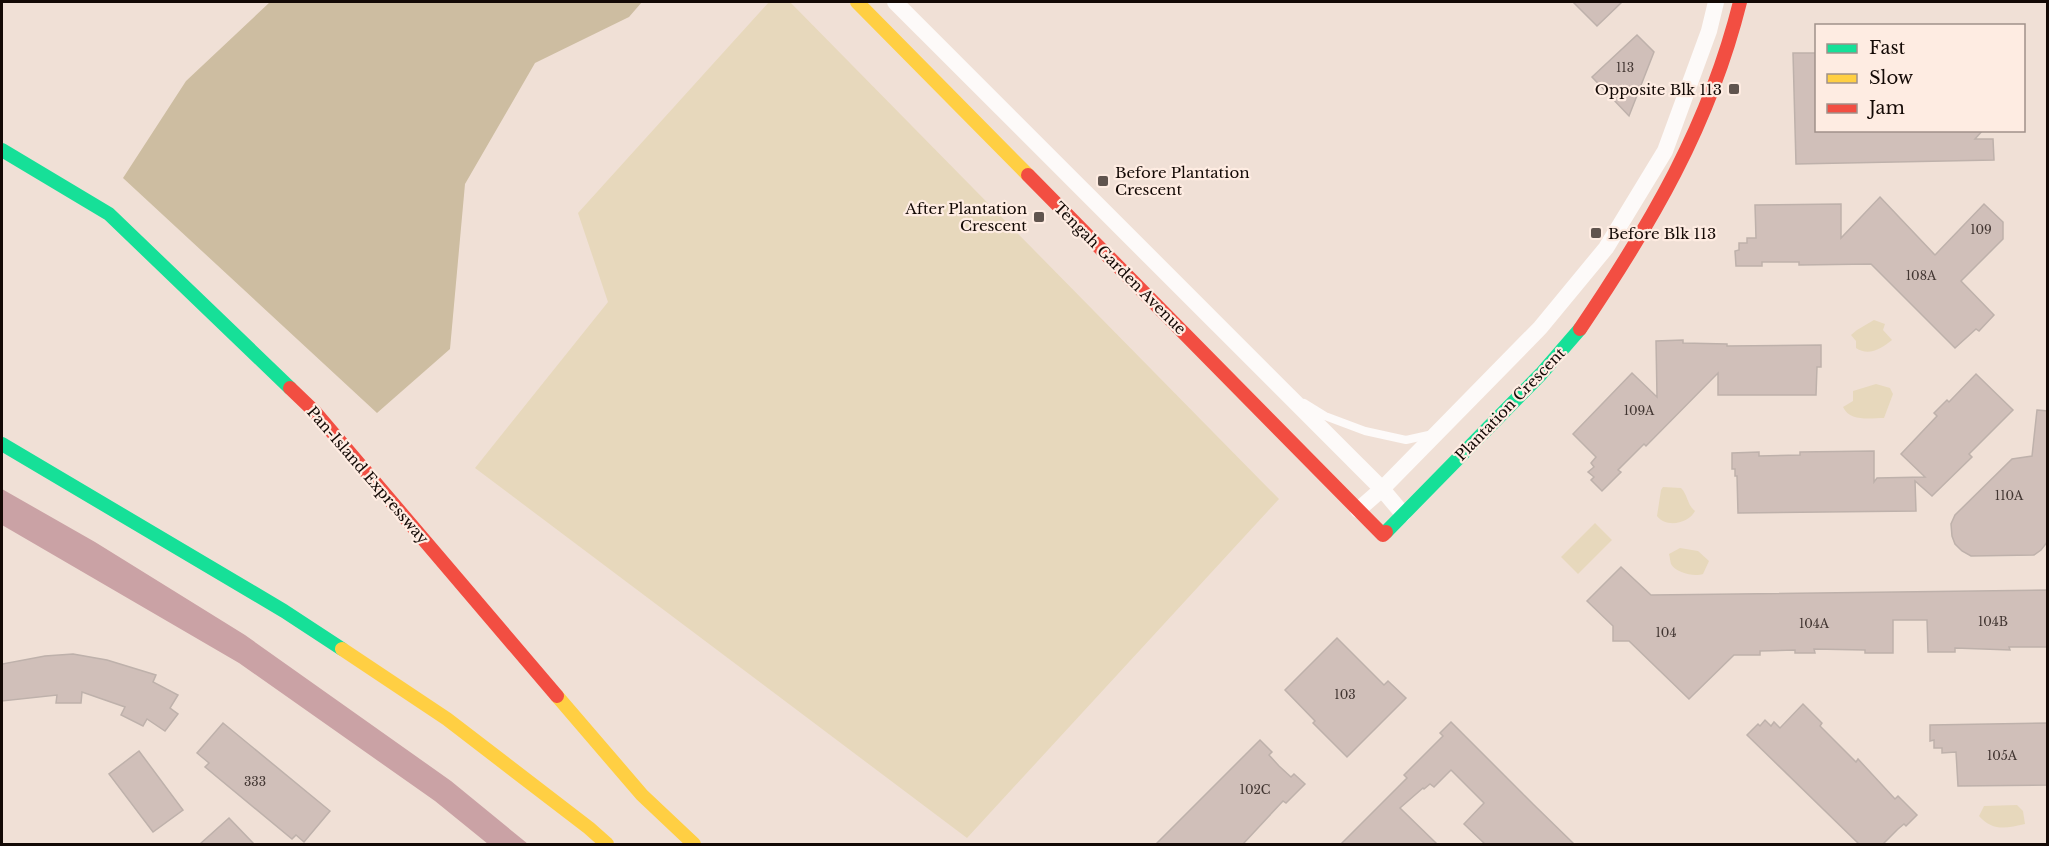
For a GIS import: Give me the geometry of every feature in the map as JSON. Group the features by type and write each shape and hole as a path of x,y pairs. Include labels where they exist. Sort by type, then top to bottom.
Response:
{"main road":[{"name":"Tengah Garden Avenue","path":"856,2 1383,535"},
{"name":"Plantation Crescent","path":"1383,535 1565,349 1627,257 1683,163 1704,117 1733,35 1740,2"},
{"name":"Pan-Island Expressway","path":"2,150 109,214 315,412 642,795 694,844"},
{"path":"2,444 294,617 447,719 607,844"},
{"path":"2,460 23,457"}],"street":[{"name":"Tengah Garden Avenue","path":"895,2 1382,489 1403,514"},
{"path":"1358,510 1382,489 1540,328 1606,248 1665,151 1709,31 1716,2"}],"lane":[{"path":"1281,388 1325,416 1365,431 1406,440 1438,433"}],"shaded area":[{"path":"270,2 642,2 629,17 535,63 465,184 450,349 377,413 123,178 186,81"},
{"path":"769,2 790,2 1279,499 967,838 475,468 608,302 578,213"},
{"path":"1874,320 1885,324 1883,330 1892,340 1870,352 1861,351 1856,348 1856,341 1851,335"},
{"path":"1876,384 1890,388 1893,394 1884,418 1861,418 1846,412 1843,407 1853,401 1853,391"},
{"path":"1663,487 1681,488 1695,511 1692,515 1677,523 1661,520 1657,516"},
{"path":"2,489 95,542 245,635 451,781 528,844 488,844 435,801 239,663 2,525"},
{"path":"1595,523 1612,540 1578,574 1561,557"},
{"path":"1680,548 1698,551 1709,561 1703,574 1685,574 1673,567 1669,554"},
{"path":"2017,805 2023,811 2025,824 2000,828 1990,825 1979,816 1984,806"}],"building":[{"path":"1573,2 1622,2 1597,26"},
{"path":"1637,35 1654,52 1629,116 1592,77"},
{"path":"1793,53 1815,53 1815,132 1981,132 1975,139 1993,139 1994,160 1796,164"},
{"path":"1880,197 1935,255 1984,204 2003,222 2003,239 1961,281 1994,315 1979,331 1976,329 1955,348 1871,264 1799,265 1799,262 1762,262 1762,266 1736,266 1735,251 1739,250 1739,243 1747,243 1747,238 1756,238 1755,205 1841,204 1841,238"},
{"path":"1683,340 1683,343 1727,344 1727,346 1821,345 1821,367 1817,367 1816,395 1718,395 1718,373 1646,446 1644,444 1618,470 1621,472 1602,491 1591,480 1594,477 1588,472 1594,467 1591,463 1596,457 1573,434 1632,373 1657,397 1656,341"},
{"path":"1976,374 2013,410 1969,454 1972,457 1932,496 1915,481 1916,511 1738,513 1737,476 1735,476 1735,469 1732,469 1732,453 1759,452 1759,456 1800,455 1800,452 1874,451 1874,482 1877,478 1925,477 1901,454 1937,416 1934,413 1947,400 1949,402"},
{"path":"2037,410 2048,411 2048,541 2034,555 1971,556 1955,544 1951,524 1955,515 2012,459 2032,456"},
{"path":"1621,567 1651,595 2048,590 2048,647 2009,647 2010,650 1955,648 1955,652 1928,652 1927,620 1893,620 1893,653 1814,649 1815,653 1795,653 1795,650 1760,651 1760,655 1734,655 1689,699 1629,641 1613,641 1613,626 1587,601"},
{"path":"1337,638 1384,685 1388,681 1406,698 1347,757 1313,723 1315,721 1285,690"},
{"path":"73,654 107,660 156,675 153,682 178,695 170,708 178,714 165,731 147,719 143,726 121,715 125,707 82,692 81,703 56,703 57,695 2,701 2,664 45,656"},
{"path":"1803,704 1822,723 1820,726 1856,762 1858,759 1895,799 1898,796 1917,815 1883,844 1859,844 1747,735 1765,720 1771,726 1774,722 1780,728"},
{"path":"1451,722 1574,844 1485,844 1464,824 1484,803 1451,770 1434,787 1430,784 1423,788 1400,808 1437,844 1341,844 1407,778 1404,775 1443,736 1440,733"},
{"path":"223,723 330,811 304,842 296,835 292,839 205,767 209,763 197,753"},
{"path":"2048,723 2048,785 1958,786 1956,752 1942,753 1942,748 1934,748 1934,740 1930,741 1930,725"},
{"path":"1260,740 1272,752 1269,755 1279,766 1291,777 1294,774 1305,784 1286,803 1283,801 1243,844 1156,844"},
{"path":"139,751 183,810 153,832 109,774"},
{"path":"229,818 254,844 200,844"}],"traffic: fast":[{"path":"2,150 109,214 290,388"},
{"path":"1386,532 1541,374 1580,329"},
{"path":"2,444 284,611 342,649"}],"traffic: slow":[{"path":"857,2 1028,175"},
{"path":"342,649 447,719 607,844"},
{"path":"557,696 642,795 694,844"}],"traffic: jam":[{"path":"1580,329 1631,251 1675,173 1712,91 1740,2"},
{"path":"1028,175 1383,535 1386,532"},
{"path":"290,388 315,412 557,696"}],"place":[{"name":"Opposite Blk 113","path":"1734,89"},
{"name":"Before Plantation Crescent","path":"1103,181"},
{"name":"After Plantation Crescent","path":"1039,217"},
{"name":"Before Blk 113","path":"1596,233"}]}
